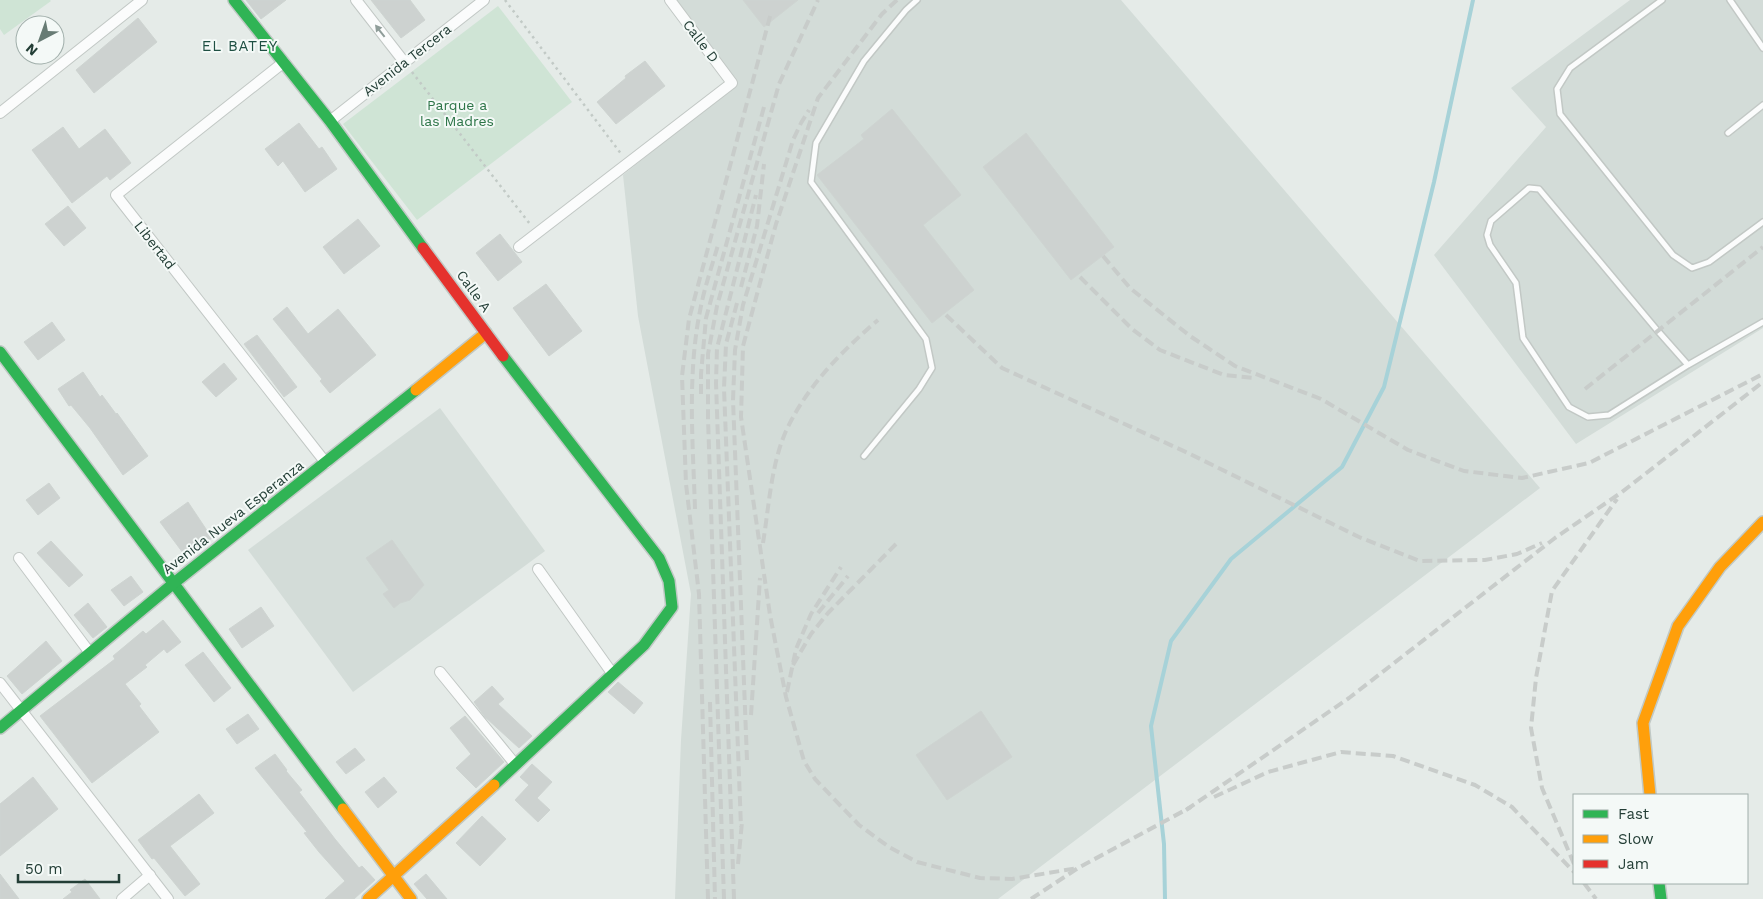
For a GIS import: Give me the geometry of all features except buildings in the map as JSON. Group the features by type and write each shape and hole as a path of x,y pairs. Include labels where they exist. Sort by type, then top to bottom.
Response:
{"street":[{"path":"0,113 142,0"},
{"name":"Calle A","path":"234,0 330,120 486,333 659,558 669,581 672,607 644,645 612,673"},
{"path":"356,0 405,63"},
{"name":"Avenida Tercera","path":"330,120 484,0"},
{"name":"Calle D","path":"628,162 732,83 670,0"},
{"name":"Libertad","path":"284,62 116,195 326,463"},
{"path":"519,247 628,162"},
{"name":"Avenida Nueva Esperanza","path":"0,728 174,583 486,333"},
{"path":"0,352 411,899"},
{"path":"1650,794 1642,723 1678,626 1720,567 1763,522"},
{"path":"19,558 90,653"},
{"path":"368,899 394,877 612,673 538,569"},
{"path":"440,672 515,764"},
{"path":"0,683 168,899"},
{"path":"122,899 150,875"},
{"path":"1660,884 1661,899"}],"lane":[{"path":"864,456 919,390 932,368 926,339 812,182 816,143 864,61 906,10 917,0"},
{"path":"1662,0 1570,68 1557,89 1560,114 1673,255 1692,268 1709,262 1763,222"},
{"path":"1730,0 1763,48"},
{"path":"1728,133 1763,105"},
{"path":"1688,365 1539,189 1529,188 1491,221 1487,234 1490,245 1516,283 1523,338 1569,407 1588,417 1609,415 1688,365 1763,322"}],"path":[{"path":"504,0 628,162"},
{"path":"405,63 537,233"}],"shaded area":[{"path":"676,0 1121,0 1540,488 998,899 675,899 681,740 691,594 638,316 623,175 737,83"},
{"path":"1630,0 1763,0 1763,328 1576,444 1434,255 1546,127 1511,88"},
{"path":"440,408 545,551 353,692 248,550"}],"green space":[{"path":"0,0 51,1 32,15 15,15 15,27 4,35 0,29"},
{"name":"Parque a las Madres","path":"498,6 572,102 417,220 343,124"}],"waterway":[{"path":"1165,899 1164,844 1151,726 1171,641 1231,559 1342,467 1384,387 1434,182 1473,0"}],"railway":[{"path":"724,899 708,418 708,354 717,306 779,84 818,0"},
{"path":"897,0 882,14 818,98 776,224 743,346 741,417 770,615 786,697 804,761 815,779 859,825 889,847 917,862 980,878 1012,879 1078,868"},
{"path":"708,899 699,594 686,484 682,376 689,319 771,13"},
{"path":"701,394 706,318 764,107"},
{"path":"747,760 733,400 735,350 743,305 793,140 809,110"},
{"path":"741,287 757,226 764,164"},
{"path":"734,899 716,383 717,348 756,195"},
{"path":"695,509 692,435 693,360 702,303 718,245"},
{"path":"1585,389 1763,247"},
{"path":"1103,256 1130,288 1190,336 1235,366 1321,399 1408,450 1464,471 1522,478 1589,463 1763,374"},
{"path":"1080,277 1132,329 1160,350 1224,375 1254,378"},
{"path":"737,303 726,344 724,388 741,827"},
{"path":"946,315 1002,368 1188,453 1359,537 1420,561 1485,560 1517,554 1542,543"},
{"path":"763,543 777,458 786,431 794,415 804,399 838,357 878,320"},
{"path":"1186,810 1349,698 1555,538 1622,492 1763,382"},
{"path":"1573,862 1542,788 1531,728 1536,678 1552,591 1617,499"},
{"path":"793,665 811,634 828,613 896,544"},
{"path":"787,692 796,649 811,614 841,567"},
{"path":"818,613 848,576"},
{"path":"751,715 760,578"},
{"path":"710,702 715,899"},
{"path":"1214,797 1268,772 1341,752 1393,756 1475,785 1512,807 1573,871"},
{"path":"1031,899 1078,868 1191,807"},
{"path":"738,864 742,822"},
{"path":"1585,884 1596,899"}],"traffic: fast":[{"path":"234,0 330,121 423,248"},
{"path":"0,352 343,809"},
{"path":"494,785 644,645 672,607 669,581 659,558 503,356"},
{"path":"0,728 174,583 416,390"},
{"path":"1659,884 1661,899"}],"traffic: slow":[{"path":"416,390 486,333"},
{"path":"1650,794 1643,723 1678,626 1720,567 1763,522"},
{"path":"368,899 494,785"},
{"path":"343,809 411,899"}],"traffic: jam":[{"path":"423,248 503,356"}],"district":[{"name":"EL BATEY","path":"240,46"}]}
